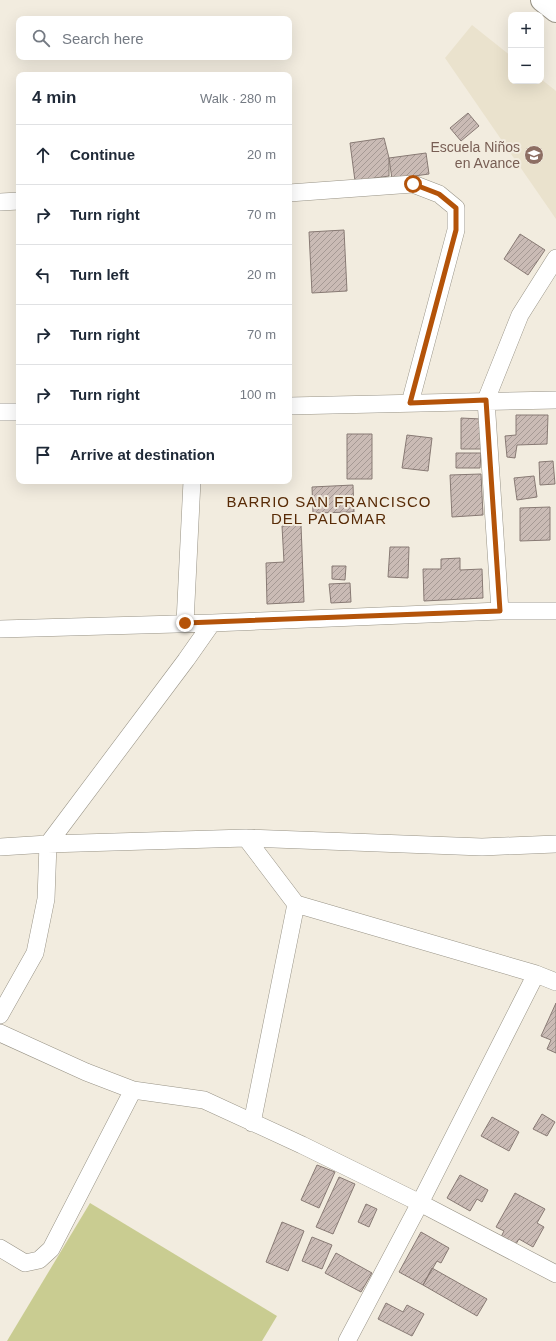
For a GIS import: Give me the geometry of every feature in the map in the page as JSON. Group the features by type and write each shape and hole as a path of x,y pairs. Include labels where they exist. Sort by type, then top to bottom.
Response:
{"highway":[{"path":"542,0 556,11"}],"street":[{"path":"292,193 413,184 439,194 456,208 456,230 410,403"},
{"path":"0,202 16,201"},
{"path":"500,611 486,400 520,315 556,258"},
{"path":"292,406 486,400 556,400"},
{"path":"0,412 16,412"},
{"path":"185,623 192,484"},
{"path":"0,629 212,623 500,611 556,612"},
{"path":"0,1015 35,953 46,899 48,844 212,623"},
{"path":"246,838 296,904 536,974 556,982"},
{"path":"0,847 48,844 246,838 482,847 556,844"},
{"path":"252,1122 296,904"},
{"path":"347,1341 420,1203 536,974"},
{"path":"0,1033 86,1072 133,1090 204,1100 302,1145 420,1203 556,1274"},
{"path":"0,1248 25,1263 38,1260 51,1249 133,1090"}],"shaded area":[{"name":"Escuela Niños en Avance","path":"472,25 508,54 508,84 544,84 544,81 556,91 556,219 445,58"}],"green space":[{"path":"90,1203 277,1316 262,1341 7,1341"}],"building":[{"path":"468,113 479,126 461,141 450,128"},
{"path":"384,138 389,158 389,176 355,181 350,143"},
{"path":"426,153 429,174 392,179 389,158"},
{"path":"344,230 347,291 312,293 309,232"},
{"path":"520,234 545,250 528,275 504,259"},
{"path":"516,415 548,415 547,444 517,445 515,458 507,457 505,436 516,435"},
{"path":"461,418 481,419 481,449 461,449"},
{"path":"347,434 372,434 372,479 347,479"},
{"path":"407,435 432,438 428,471 402,468"},
{"path":"456,453 481,453 480,468 456,468"},
{"path":"553,461 555,484 540,485 539,462"},
{"path":"481,474 483,515 452,517 450,475"},
{"path":"534,476 537,497 517,500 514,478"},
{"path":"353,485 354,512 313,513 312,487"},
{"path":"550,507 550,540 520,541 520,508"},
{"path":"301,525 304,602 267,604 266,563 284,562 282,526"},
{"path":"390,547 409,547 408,578 388,577"},
{"path":"460,558 460,570 482,569 483,598 424,601 423,569 441,569 441,559"},
{"path":"332,566 346,566 345,580 332,579"},
{"path":"350,583 351,602 331,603 329,584"},
{"path":"556,1003 556,1053 547,1049 551,1040 541,1036"},
{"path":"542,1114 555,1122 547,1136 533,1129"},
{"path":"492,1117 519,1132 509,1151 481,1136"},
{"path":"317,1165 335,1172 319,1208 301,1200"},
{"path":"460,1175 488,1190 482,1202 477,1199 470,1211 447,1198"},
{"path":"339,1177 355,1184 333,1234 316,1227"},
{"path":"515,1193 545,1209 537,1223 544,1227 533,1247 519,1239 516,1244 501,1237 504,1231 496,1227"},
{"path":"366,1204 377,1209 369,1227 358,1222"},
{"path":"282,1222 304,1231 288,1271 266,1262"},
{"path":"421,1232 449,1248 441,1263 437,1261 423,1285 399,1272"},
{"path":"312,1237 332,1245 322,1269 302,1261"},
{"path":"336,1253 372,1273 361,1292 325,1273"},
{"path":"432,1268 487,1299 477,1316 423,1285"},
{"path":"386,1303 403,1312 407,1305 424,1314 412,1336 378,1319"}],"place":[{"name":"Escuela Niños en Avance","path":"534,155"}],"district":[{"name":"BARRIO SAN FRANCISCO DEL PALOMAR","path":"329,510"}],"route":[{"path":"185,623 500,611 486,400 410,403 456,230 456,208 439,194 413,184"}]}
